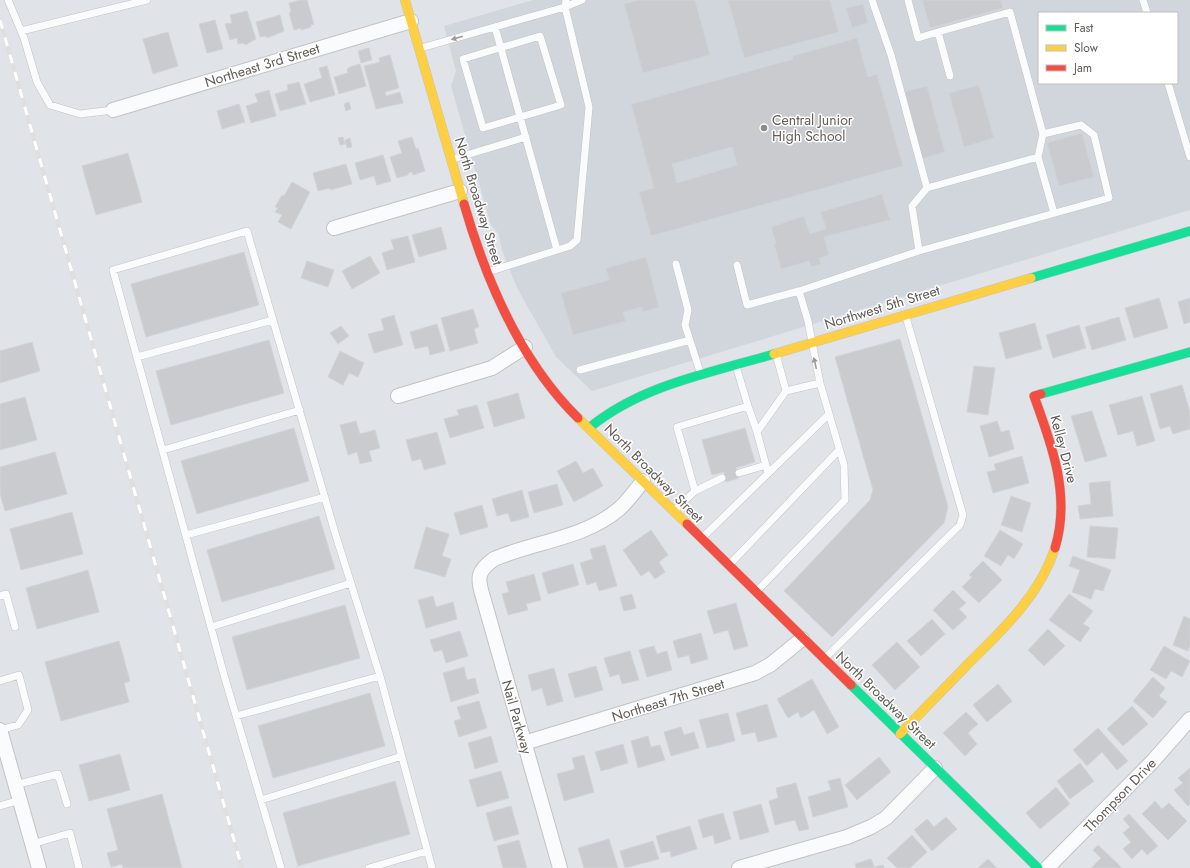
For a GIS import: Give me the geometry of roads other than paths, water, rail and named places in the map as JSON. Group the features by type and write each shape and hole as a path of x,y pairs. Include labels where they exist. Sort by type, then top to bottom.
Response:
{"street":[{"name":"North Broadway Street","path":"405,0 460,191 486,272 501,304 525,347 551,386 568,408 802,639 1038,868"},
{"name":"Northeast 3rd Street","path":"113,110 411,21"},
{"path":"334,228 460,191"},
{"name":"Northwest 5th Street","path":"589,428 607,413 628,400 656,389 1190,230"},
{"path":"398,396 492,368 525,347"},
{"name":"Kelley Drive","path":"900,734 1013,618 1035,592 1050,563 1060,524 1060,484 1056,464 1034,396 1190,352"},
{"name":"Nail Parkway","path":"560,868 480,587 479,578 484,567 504,555 576,533 598,524 619,509 643,481"},
{"name":"Northeast 7th Street","path":"524,743 755,673 775,661 802,639"},
{"name":"Thompson Drive","path":"1047,868 1153,761 1190,719"},
{"path":"0,730 39,868"},
{"path":"739,868 847,837 871,827 886,818 935,768"}],"lane":[{"path":"8,0 21,31 37,82 50,106 80,114 113,110"},
{"path":"21,31 147,0"},
{"path":"419,48 495,27 565,4 582,0"},
{"path":"872,0 891,55 927,188"},
{"path":"908,0 918,38 1010,12 1043,134 1038,157 1054,213"},
{"path":"1143,0 1147,12"},
{"path":"486,272 573,244 578,235 589,108 565,4"},
{"path":"495,27 558,250"},
{"path":"938,32 950,76"},
{"path":"540,36 561,105 483,128 463,59 500,48 540,36"},
{"path":"1168,84 1190,158"},
{"path":"737,265 747,305 799,291 919,251 1109,198 1094,136 1081,125 1043,134"},
{"path":"451,159 526,137"},
{"path":"919,251 912,206 927,188 1038,157"},
{"path":"280,868 211,627 113,270 247,231 325,497 380,676 432,868"},
{"path":"676,264 688,310 685,325 701,375"},
{"path":"755,592 846,500 844,465 820,383 811,343 808,321 799,291"},
{"path":"824,659 960,525 963,515 905,315"},
{"path":"137,357 273,320"},
{"path":"580,370 690,340"},
{"path":"776,353 786,392"},
{"path":"736,365 767,469"},
{"path":"757,432 786,392 820,383"},
{"path":"695,490 677,427 748,406"},
{"path":"163,450 300,410"},
{"path":"701,539 767,469 829,414"},
{"path":"728,565 839,450"},
{"path":"739,473 767,469"},
{"path":"674,512 695,490 722,478"},
{"path":"186,535 325,497"},
{"path":"211,627 351,583"},
{"path":"0,596 6,594 15,627"},
{"path":"0,681 19,675 28,710 18,726 0,730"},
{"path":"236,716 380,676"},
{"path":"261,800 402,756"},
{"path":"16,785 58,774 67,804"},
{"path":"0,806 20,800"},
{"path":"32,844 70,833 79,868"},
{"path":"369,868 427,850"}],"railway":[{"path":"0,20 242,868"}],"place":[{"name":"Central Junior High School","path":"764,128"}]}
